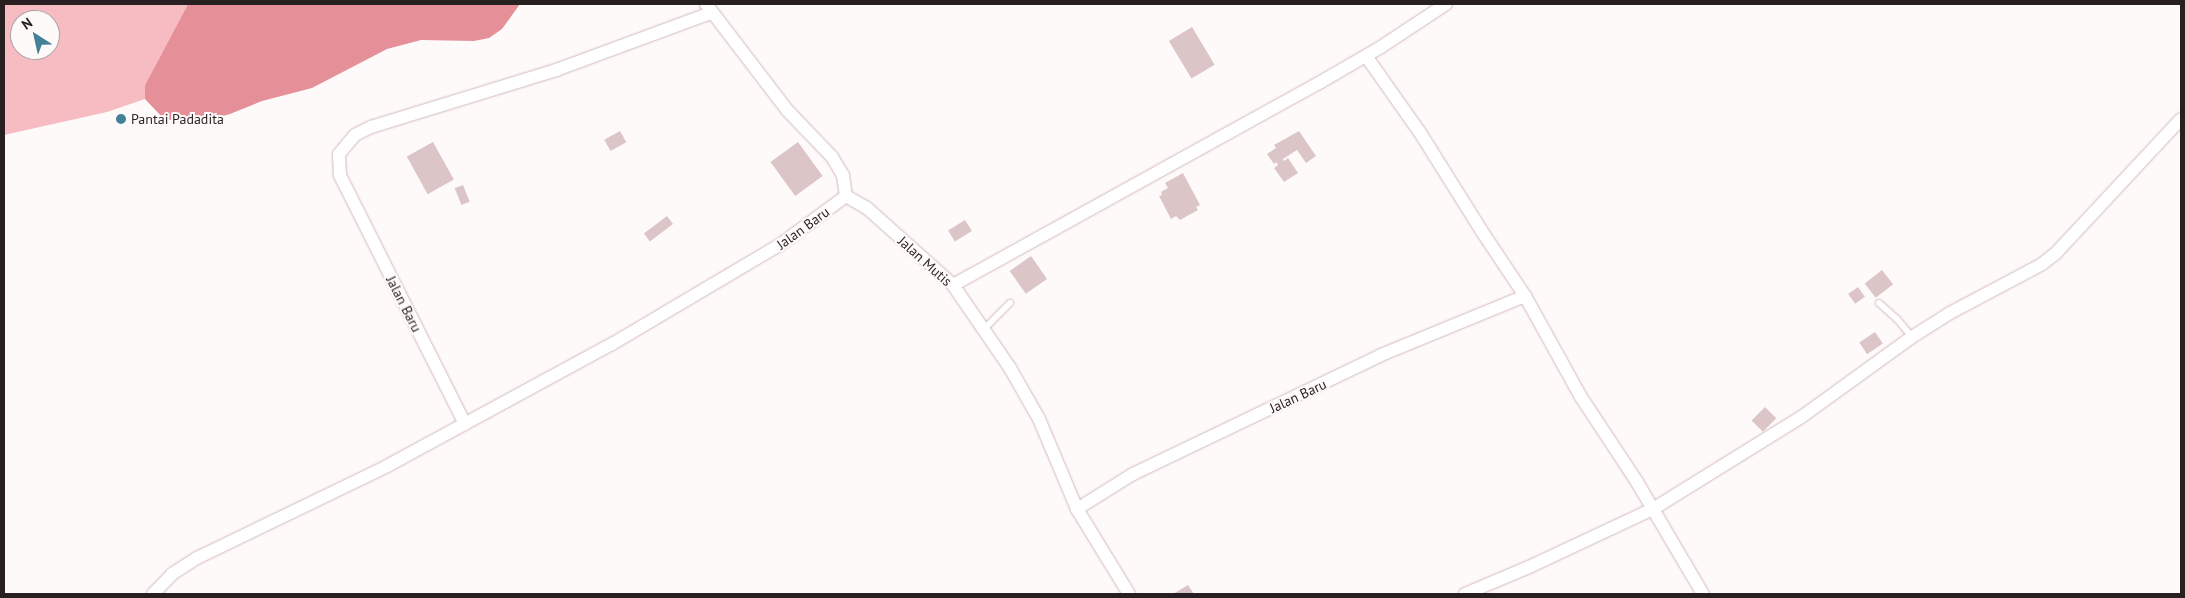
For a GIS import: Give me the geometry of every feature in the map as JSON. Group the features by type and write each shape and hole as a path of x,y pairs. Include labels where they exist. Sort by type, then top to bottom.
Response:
{"street":[{"path":"953,285 1366,56 1446,4"},
{"path":"708,8 787,110 832,157 843,176 846,196"},
{"name":"Jalan Baru","path":"708,8 556,70 371,127 355,136 339,154 340,175 465,424 612,344 778,246 846,196"},
{"path":"1366,56 1419,131 1525,296 1581,397 1653,509 1703,594"},
{"path":"1465,594 1529,567 1653,509 1800,418 1912,337 1950,313 2023,276 2056,253 2181,119"},
{"name":"Jalan Mutis","path":"846,196 867,208 953,285 984,329 1040,419 1077,509 1129,594"},
{"name":"Jalan Baru","path":"1077,509 1134,474 1381,355 1525,296"},
{"path":"153,594 155,589 172,574 197,558 387,466 465,424"}],"lane":[{"path":"984,329 1010,303"},
{"path":"1879,304 1897,319 1912,337"}],"shaded area":[{"path":"4,4 188,4 145,85 145,99 107,112 4,135"},
{"path":"188,4 520,4 502,29 489,38 474,41 421,40 387,49 312,88 262,101 230,114 204,121 180,123 162,117 145,99 145,85"}],"building":[{"path":"1192,27 1215,65 1192,79 1169,41"},
{"path":"620,131 626,142 611,151 604,140"},
{"path":"1299,131 1316,156 1306,163 1297,150 1283,159 1284,161 1288,158 1298,173 1284,182 1274,168 1278,165 1276,162 1274,164 1267,154 1276,148 1274,145"},
{"path":"433,142 454,180 428,194 407,157"},
{"path":"798,142 823,176 795,196 770,162"},
{"path":"1183,173 1200,205 1196,207 1198,210 1180,220 1176,216 1171,219 1159,196 1162,195 1161,192 1168,188 1165,183"},
{"path":"463,185 470,202 461,205 455,188"},
{"path":"667,216 673,224 650,241 644,233"},
{"path":"965,220 972,231 955,242 948,231"},
{"path":"1031,256 1047,279 1026,294 1010,271"},
{"path":"1882,270 1893,284 1876,298 1865,284"},
{"path":"1858,287 1865,297 1855,304 1848,294"},
{"path":"1875,332 1883,344 1867,354 1859,343"},
{"path":"1765,407 1776,418 1763,432 1752,420"},
{"path":"1188,585 1194,594 1173,594"}],"place":[{"name":"Pantai Padadita","path":"121,119"}]}
